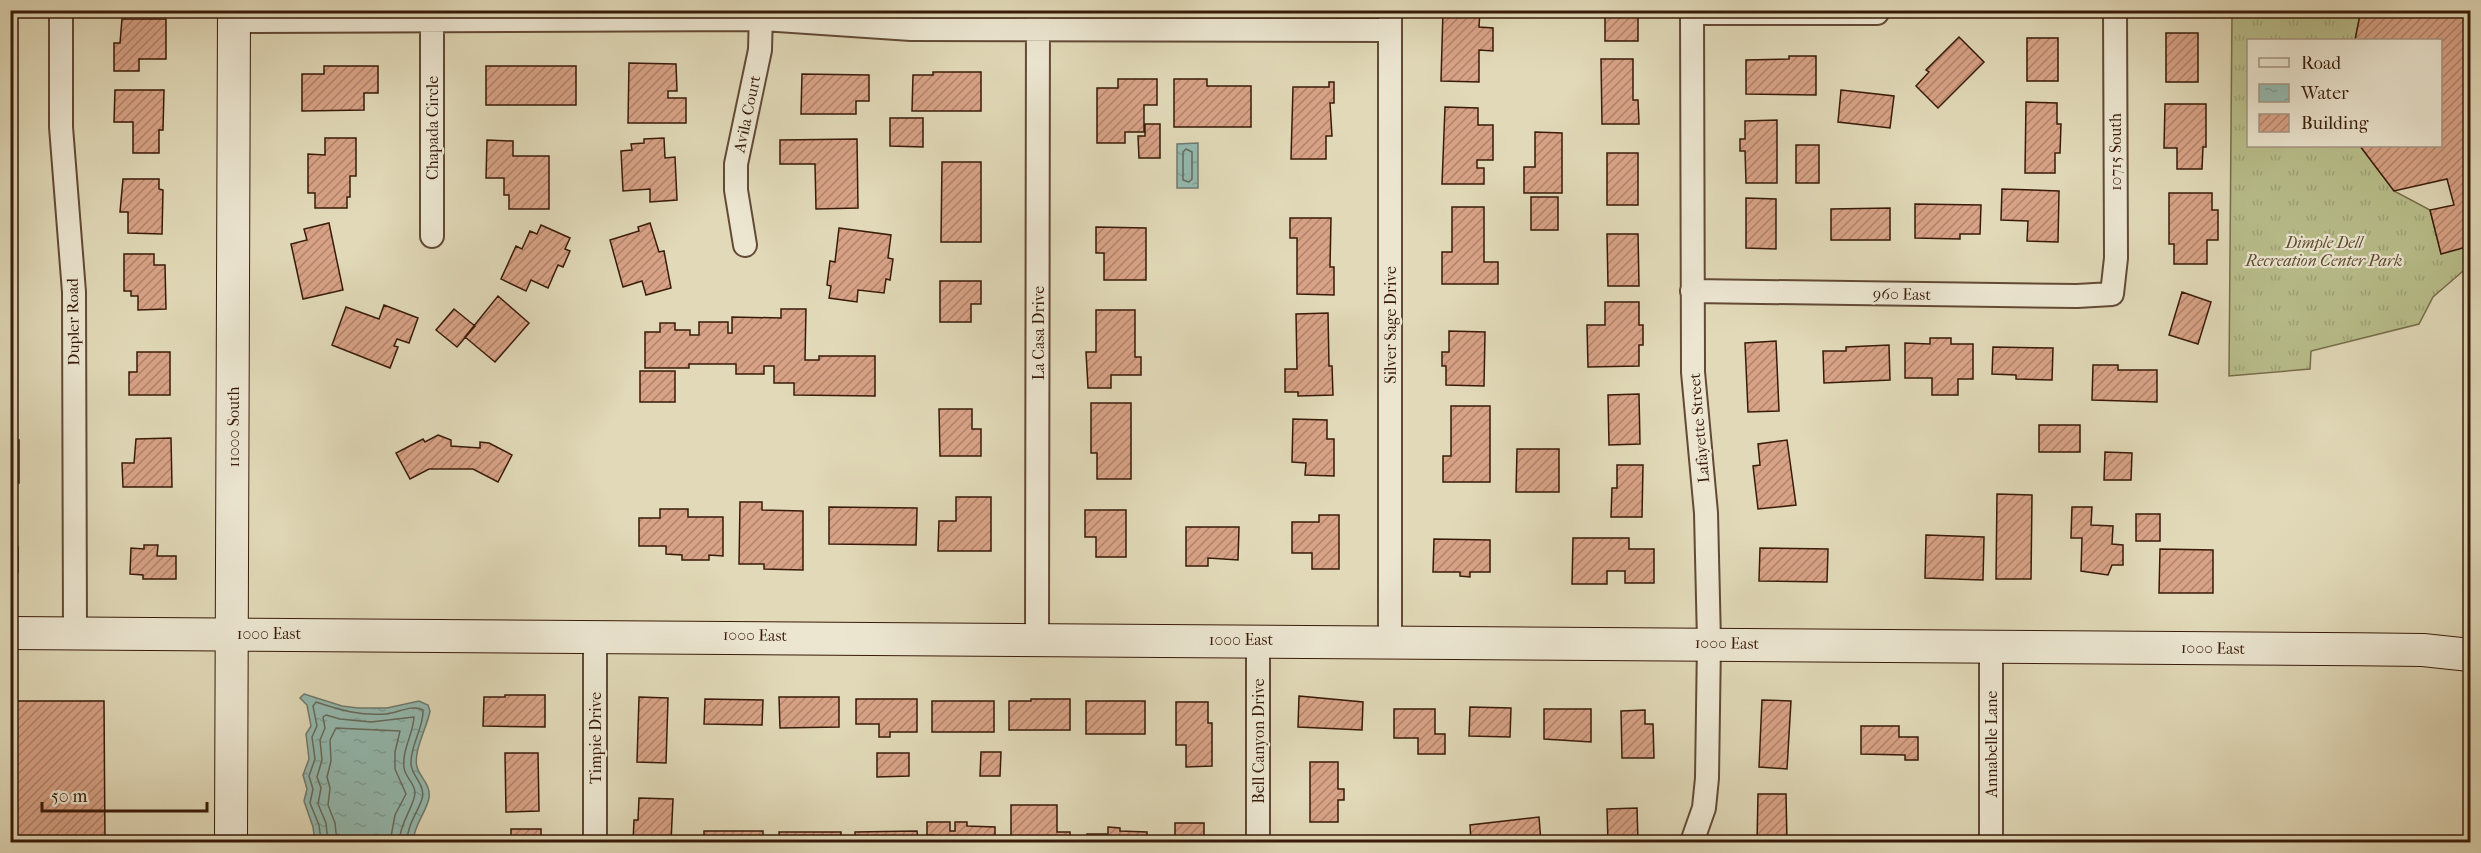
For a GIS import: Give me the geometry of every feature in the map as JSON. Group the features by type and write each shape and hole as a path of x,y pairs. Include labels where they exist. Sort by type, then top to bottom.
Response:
{"street":[{"name":"Dupler Road","path":"61,10 61,127 74,292 75,633"},
{"name":"10715 South","path":"2112,294 2116,258 2115,10"},
{"path":"1692,12 1876,13"},
{"name":"Lafayette Street","path":"1692,12 1693,372 1708,549 1709,642 1707,778 1704,808 1692,843"},
{"path":"234,16 432,21 761,15 911,29 1038,20 1390,20"},
{"name":"Avila Court","path":"745,245 736,190 736,164 760,50 761,15"},
{"name":"11000 South","path":"231,843 234,16"},
{"name":"La Casa Drive","path":"1037,638 1038,20"},
{"name":"Silver Sage Drive","path":"1390,20 1390,640"},
{"name":"Chapada Circle","path":"432,21 432,236"},
{"name":"960 East","path":"1692,291 2078,296 2112,294"},
{"name":"1000 East","path":"10,633 595,634 1709,642 2440,651 2470,655"},
{"name":"Timpie Drive","path":"595,634 595,843"},
{"name":"Bell Canyon Drive","path":"1258,639 1258,843"},
{"name":"Annabelle Lane","path":"1991,646 1991,843"}],"green space":[{"name":"Dimple Dell Recreation Center Park","path":"2232,11 2348,11 2347,14 2360,15 2355,39 2247,39 2247,147 2361,147 2394,191 2430,210 2441,253 2470,246 2470,265 2433,297 2419,324 2311,351 2310,369 2229,376"}],"water":[{"path":"1198,143 1198,188 1177,188 1177,144"},
{"path":"304,694 342,706 358,708 387,708 419,701 428,705 430,711 416,761 418,771 427,785 429,798 413,842 315,842 313,827 304,801 307,789 303,775 309,759 306,734 311,726 307,705 300,698"}],"building":[{"path":"1443,10 1480,10 1479,27 1493,28 1493,51 1479,50 1479,82 1441,81"},
{"path":"1605,10 1638,10 1638,41 1605,41"},
{"path":"2348,10 2470,10 2470,246 2441,254 2430,210 2454,205 2447,179 2394,191 2361,147 2442,147 2442,39 2355,39 2360,15 2347,14"},
{"path":"122,19 166,19 166,59 139,59 139,71 114,71 114,43 120,43"},
{"path":"2166,33 2198,33 2198,82 2166,82"},
{"path":"1959,37 1984,62 1938,108 1916,86 1929,72 1926,70"},
{"path":"2027,38 2058,38 2058,81 2027,81"},
{"path":"1789,56 1816,56 1816,95 1746,94 1746,60 1789,59"},
{"path":"1601,59 1633,59 1633,100 1638,100 1639,124 1602,124"},
{"path":"629,63 676,64 677,91 668,91 668,98 686,98 686,123 628,123"},
{"path":"324,66 378,66 378,93 364,93 364,110 302,111 302,74 324,74"},
{"path":"486,66 576,66 576,105 486,105"},
{"path":"933,72 981,72 981,111 912,111 913,75 933,75"},
{"path":"802,74 869,75 869,101 856,101 856,114 801,114"},
{"path":"1118,79 1157,79 1157,105 1144,105 1144,132 1125,132 1125,143 1097,143 1097,88 1118,88"},
{"path":"1174,79 1207,79 1207,86 1251,86 1251,127 1174,127"},
{"path":"1329,82 1334,82 1334,103 1330,103 1332,136 1326,136 1326,159 1291,159 1293,87 1329,87"},
{"path":"115,90 164,90 163,130 159,130 159,153 133,153 133,122 114,122"},
{"path":"1841,90 1894,96 1890,128 1838,122"},
{"path":"2026,102 2057,103 2057,124 2061,124 2060,153 2055,153 2055,173 2025,173"},
{"path":"2165,104 2206,104 2206,147 2203,147 2202,169 2177,169 2177,148 2164,148"},
{"path":"1445,107 1478,108 1478,125 1493,125 1493,160 1477,160 1477,168 1484,168 1484,184 1442,184"},
{"path":"890,118 923,118 923,147 890,146"},
{"path":"1777,120 1777,183 1746,183 1745,151 1740,151 1740,139 1745,139 1745,121"},
{"path":"1145,124 1160,124 1160,158 1139,158 1138,136 1145,136"},
{"path":"1535,132 1562,133 1562,193 1524,193 1524,167 1535,167"},
{"path":"325,138 356,138 356,176 350,176 350,197 347,197 347,208 315,208 315,193 308,193 308,154 325,155"},
{"path":"664,138 665,158 675,157 677,200 650,202 650,189 623,191 621,151 632,150 631,144 644,143 644,139"},
{"path":"857,139 858,208 816,209 815,164 780,164 780,140"},
{"path":"487,140 513,141 513,156 549,156 549,209 509,209 509,195 504,195 504,178 486,178"},
{"path":"1796,145 1819,145 1819,183 1796,183"},
{"path":"1607,153 1638,153 1638,205 1607,205"},
{"path":"942,162 981,162 981,242 941,242"},
{"path":"123,179 159,179 159,189 163,190 162,234 128,233 128,212 120,212"},
{"path":"2002,189 2059,191 2058,242 2027,241 2028,221 2001,220"},
{"path":"2169,193 2212,193 2212,210 2218,210 2218,240 2207,240 2207,264 2174,264 2174,244 2169,244"},
{"path":"1531,197 1558,197 1558,230 1531,230"},
{"path":"1746,198 1776,199 1776,249 1746,248"},
{"path":"1915,204 1981,205 1980,234 1960,234 1960,239 1915,238"},
{"path":"1452,207 1484,207 1484,262 1498,262 1498,284 1442,284 1442,252 1452,252"},
{"path":"1890,208 1890,240 1831,240 1831,209"},
{"path":"10,217 11,244 15,244 16,270 10,270"},
{"path":"1290,218 1331,218 1330,267 1334,267 1334,295 1297,294 1297,238 1290,238"},
{"path":"329,223 343,290 303,299 291,244 307,240 304,229"},
{"path":"650,223 659,252 664,251 671,288 646,295 642,281 623,287 610,240 639,231 638,227"},
{"path":"541,225 570,238 565,249 570,251 563,267 558,265 548,288 531,280 526,291 501,279 516,246 522,249 530,231 537,234"},
{"path":"1096,227 1146,228 1146,280 1104,280 1104,253 1096,253"},
{"path":"839,228 891,235 888,258 893,259 890,280 886,279 884,293 858,290 857,302 829,298 831,286 827,285 830,261 835,262"},
{"path":"1607,234 1638,234 1639,286 1608,286"},
{"path":"124,254 154,254 154,265 165,265 166,309 138,310 138,296 131,296 131,291 124,291"},
{"path":"940,281 981,281 981,304 971,304 971,322 940,322"},
{"path":"2182,292 2211,302 2198,344 2169,335"},
{"path":"10,296 16,296 12,341 10,341"},
{"path":"498,296 529,323 495,362 465,337"},
{"path":"1605,302 1639,302 1639,325 1643,325 1643,345 1639,345 1639,366 1588,367 1587,325 1605,325"},
{"path":"384,305 418,318 409,343 397,339 394,346 398,347 390,368 332,345 346,307 379,319"},
{"path":"454,309 475,326 457,347 436,330"},
{"path":"781,309 806,309 805,360 819,360 819,356 875,356 875,396 794,395 794,383 774,383 774,366 764,366 764,374 736,374 736,364 689,364 689,368 645,368 645,332 660,332 660,323 675,323 675,330 690,330 690,335 699,335 699,322 728,322 728,333 732,333 732,317 781,318"},
{"path":"1096,310 1135,310 1135,357 1141,357 1141,375 1111,375 1111,388 1088,388 1086,352 1096,352"},
{"path":"1328,313 1329,366 1332,366 1333,395 1298,396 1298,392 1285,392 1285,369 1297,369 1296,314"},
{"path":"1449,331 1485,332 1484,386 1446,385 1446,366 1442,366 1442,352 1449,352"},
{"path":"1930,338 1951,338 1951,344 1973,344 1973,379 1958,379 1958,395 1932,395 1932,378 1905,378 1905,343 1930,344"},
{"path":"1776,341 1779,411 1748,412 1745,343"},
{"path":"1889,345 1890,380 1824,383 1823,351 1846,351 1846,347"},
{"path":"1993,347 2053,348 2052,380 2016,379 2016,375 1992,374"},
{"path":"137,352 170,352 170,395 129,395 129,372 137,372"},
{"path":"2093,365 2118,365 2118,370 2157,370 2157,402 2092,400"},
{"path":"640,371 675,371 675,402 640,402"},
{"path":"10,377 17,377 17,398 10,398"},
{"path":"1639,394 1640,444 1609,445 1608,395"},
{"path":"1091,403 1131,403 1131,479 1097,479 1097,453 1091,453"},
{"path":"1451,406 1490,406 1490,482 1443,482 1443,456 1451,456"},
{"path":"939,409 972,409 972,429 981,429 981,456 940,456"},
{"path":"1293,419 1327,420 1327,439 1334,439 1334,476 1305,475 1306,463 1292,462"},
{"path":"2039,425 2080,425 2080,452 2039,452"},
{"path":"438,435 451,440 451,446 480,448 480,442 489,443 512,455 498,482 473,469 429,469 410,479 396,453 423,439 425,442"},
{"path":"171,438 172,487 123,487 122,463 134,463 136,439"},
{"path":"10,440 19,440 19,483 14,483 14,502 10,502"},
{"path":"1787,440 1796,505 1758,509 1753,466 1760,465 1758,444"},
{"path":"1517,449 1559,449 1559,492 1516,492"},
{"path":"2105,452 2132,453 2131,480 2104,480"},
{"path":"1617,465 1643,465 1642,517 1611,517 1612,488 1617,488"},
{"path":"1997,494 2032,495 2031,579 1996,579"},
{"path":"956,497 991,497 991,551 938,551 939,521 956,521"},
{"path":"740,502 762,502 762,510 803,511 803,570 764,569 764,564 739,564"},
{"path":"829,507 917,508 916,545 829,544"},
{"path":"2072,507 2092,507 2091,525 2113,526 2112,544 2123,545 2123,565 2112,565 2108,575 2081,571 2082,538 2071,538"},
{"path":"660,509 688,509 688,517 723,517 723,556 709,555 709,560 682,560 682,555 666,554 666,546 639,546 639,518 660,518"},
{"path":"1085,510 1126,510 1126,557 1096,557 1096,537 1085,537"},
{"path":"2136,514 2160,514 2160,541 2136,541"},
{"path":"1319,515 1339,515 1339,569 1312,569 1312,553 1292,553 1292,522 1319,522"},
{"path":"10,516 14,516 14,547 18,547 18,572 10,572"},
{"path":"1186,527 1239,527 1238,560 1208,558 1208,566 1186,566"},
{"path":"1926,535 1984,537 1983,580 1925,578"},
{"path":"1573,538 1629,538 1629,549 1654,549 1654,583 1625,583 1625,571 1607,571 1607,584 1572,584"},
{"path":"1434,539 1490,540 1490,572 1470,572 1470,577 1460,576 1460,572 1433,572"},
{"path":"144,545 158,545 157,556 176,556 176,579 143,579 143,575 130,574 131,548 144,549"},
{"path":"1760,548 1828,549 1827,582 1759,581"},
{"path":"2160,549 2213,550 2213,593 2159,593"},
{"path":"505,695 545,695 545,727 483,726 484,697 505,697"},
{"path":"1299,696 1363,702 1362,730 1298,727"},
{"path":"639,697 668,698 666,763 637,762"},
{"path":"779,697 839,697 839,727 780,728"},
{"path":"705,699 763,700 762,725 704,724"},
{"path":"856,699 917,699 917,732 890,732 890,737 879,737 879,724 856,724"},
{"path":"1031,699 1070,699 1070,730 1009,730 1009,701 1031,701"},
{"path":"1762,700 1791,701 1787,769 1759,767"},
{"path":"10,701 104,701 105,842 10,842"},
{"path":"932,701 994,701 994,732 932,732"},
{"path":"1086,701 1145,701 1145,734 1086,734"},
{"path":"1176,702 1208,702 1208,723 1212,723 1212,766 1186,767 1186,745 1176,745"},
{"path":"1470,707 1511,708 1510,737 1469,736"},
{"path":"1394,709 1435,709 1435,734 1445,734 1445,754 1418,754 1418,738 1394,738"},
{"path":"1544,709 1591,709 1591,742 1544,739"},
{"path":"1645,710 1645,724 1653,724 1654,758 1622,758 1621,711"},
{"path":"1861,726 1899,726 1899,737 1918,737 1918,760 1905,760 1905,755 1861,754"},
{"path":"981,752 1001,752 1000,776 980,776"},
{"path":"505,753 538,753 539,811 506,812"},
{"path":"877,753 909,753 909,776 877,777"},
{"path":"1310,762 1338,762 1338,789 1344,789 1344,800 1338,800 1338,822 1310,822"},
{"path":"1758,794 1786,794 1787,842 1757,842"},
{"path":"639,798 673,799 671,842 633,842 634,820 638,820"},
{"path":"1011,805 1057,805 1057,832 1070,832 1070,842 1043,842 1043,836 1011,836"},
{"path":"1637,808 1638,842 1608,842 1607,809"},
{"path":"1539,817 1541,842 1471,842 1470,825"},
{"path":"927,822 950,822 950,831 955,831 955,822 967,822 967,826 995,827 995,842 934,842 934,835 927,835"},
{"path":"1175,823 1204,823 1204,842 1175,842"},
{"path":"1108,827 1120,828 1120,831 1147,832 1147,842 1087,842 1087,834 1108,834"},
{"path":"511,829 541,829 541,842 511,842"},
{"path":"704,831 763,831 763,842 704,842"},
{"path":"917,831 918,842 855,842 855,832"},
{"path":"779,832 841,832 841,842 780,842"}]}
